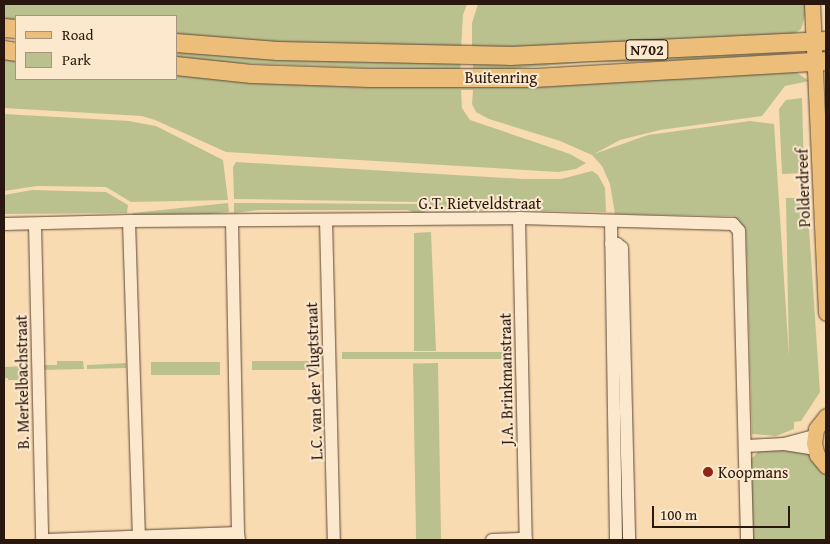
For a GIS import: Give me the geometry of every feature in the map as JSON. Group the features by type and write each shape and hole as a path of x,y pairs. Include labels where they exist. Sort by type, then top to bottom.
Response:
{"highway":[{"name":"Buitenring","path":"178,44 278,51 510,56 820,41"},
{"name":"Buitenring","path":"178,66 252,74 370,78 535,78 821,61"}],"main road":[{"name":"Polderdreef","path":"812,4 820,41 821,61 826,313"},
{"path":"826,416 820,423 820,448 826,466"},
{"path":"820,448 826,427"}],"street":[{"name":"G.T. Rietveldstraat","path":"4,224 129,220 232,221 519,218 733,224 739,231 747,540"},
{"name":"J.A. Brinkmanstraat","path":"492,540 526,540 519,218"},
{"path":"129,220 139,537"},
{"name":"L.C. van der Vlugtstraat","path":"326,220 334,540"},
{"path":"46,540 139,537 238,537 232,221"},
{"path":"610,221 616,540"},
{"name":"B. Merkelbachstraat","path":"36,224 42,540"},
{"path":"611,244 617,244 622,248 629,540"},
{"path":"746,446 784,444 820,448"}],"green space":[{"path":"4,4 467,4 463,15 461,49 361,47 178,37 178,15 15,15 15,23 4,22"},
{"path":"478,4 805,4 805,16 801,29 792,35 472,49 472,23"},
{"path":"178,48 461,58 460,71 178,61"},
{"path":"797,49 785,54 645,62 589,62 473,72 473,60"},
{"path":"4,54 15,56 15,80 178,80 178,70 601,83 796,72 809,81 785,86 762,116 660,130 620,140 594,154 648,135 750,121 774,124 789,357 786,198 807,198 820,392 801,421 794,422 794,429 776,436 752,434 746,231 733,216 615,214 610,184 602,166 592,155 560,141 489,119 476,112 472,104 473,90 461,90 462,108 470,120 570,154 586,163 576,169 558,172 226,152 142,116 4,108"},
{"path":"802,98 804,173 782,174 779,109 786,100"},
{"path":"4,114 129,121 156,126 223,160 228,200 131,202 106,187 37,186 4,191"},
{"path":"236,162 524,179 561,179 592,171 598,175 605,188 606,212 429,209 419,215 408,210 259,210 234,213 234,203 419,204 419,202 234,199 233,167"},
{"path":"32,190 106,192 128,205 127,213 4,214 4,195"},
{"path":"228,203 229,212 133,222 133,213"},
{"path":"431,232 436,351 414,351 414,233"},
{"path":"342,352 508,352 508,359 342,359"},
{"path":"57,361 83,361 84,369 44,370 44,365 57,365"},
{"path":"252,361 317,361 317,370 252,370"},
{"path":"151,362 220,362 220,375 151,375"},
{"path":"126,363 126,368 87,369 87,365"},
{"path":"413,363 438,363 441,539 416,539"},
{"path":"26,366 26,380 8,380 8,378 4,378 4,367"},
{"path":"785,449 808,453 826,471 826,540 753,540 750,460 759,451"}],"place":[{"name":"Koopmans","path":"708,472"}]}
